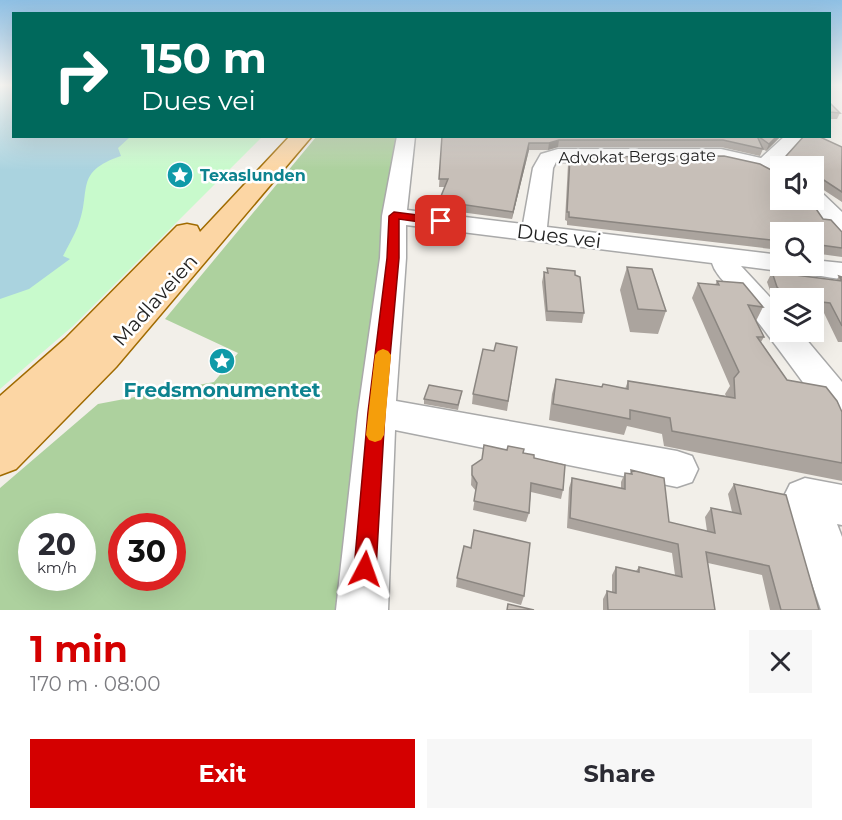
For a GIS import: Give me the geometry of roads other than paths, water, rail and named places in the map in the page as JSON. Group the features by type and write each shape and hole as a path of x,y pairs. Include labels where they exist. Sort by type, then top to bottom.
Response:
{"main road":[{"name":"Madlaveien","path":"0,421 78,348 274,138"},
{"name":"Madlaveien","path":"0,456 103,358 300,138"}],"street":[{"path":"362,610 377,412 393,258 394,216 406,138"},
{"name":"Advokat Bergs gate","path":"782,156 795,138"},
{"name":"Advokat Bergs gate","path":"534,232 543,168 548,158 558,154 720,155 770,169"},
{"path":"824,208 842,225"},
{"name":"Dues vei","path":"394,216 770,262"},
{"path":"724,257 728,268 770,316"},
{"path":"824,269 842,271"},
{"path":"791,342 842,408"},
{"path":"377,412 677,469"},
{"path":"824,502 842,600"}],"water":[{"path":"0,113 12,113 12,138 129,138 118,148 121,156 106,162 90,176 78,226 63,256 70,259 29,289 0,299"}],"place":[{"name":"Texaslunden","path":"180,175"},
{"name":"Fredsmonumentet","path":"222,361"}]}
